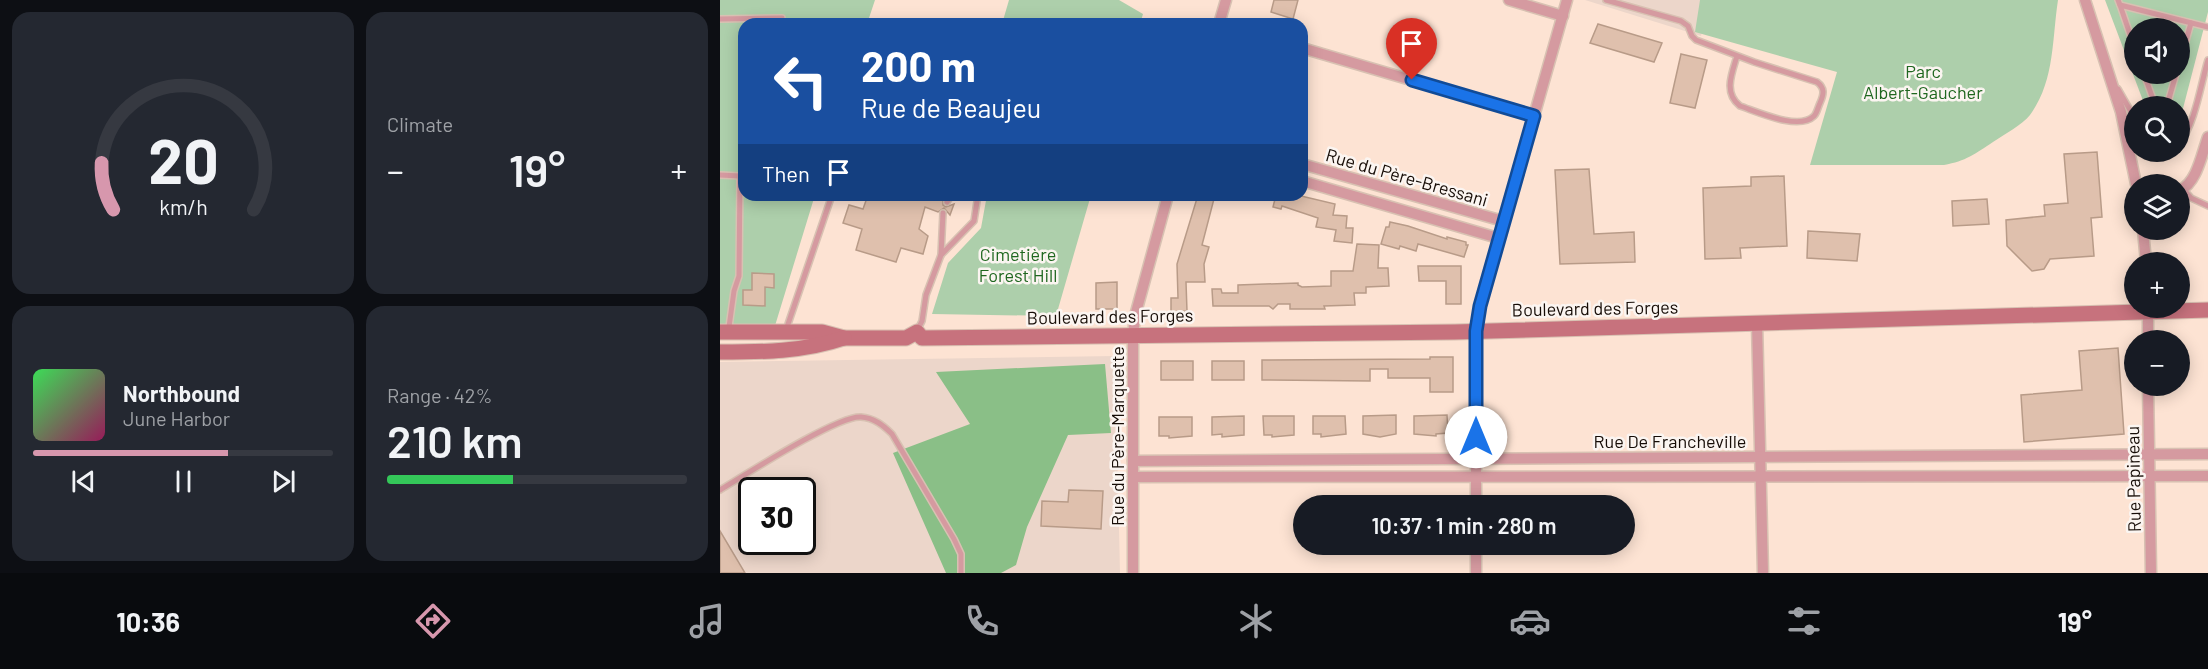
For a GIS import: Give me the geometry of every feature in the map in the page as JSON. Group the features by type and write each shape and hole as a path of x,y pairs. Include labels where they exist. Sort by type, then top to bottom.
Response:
{"main road":[{"name":"Boulevard des Forges","path":"2190,310 2208,310"},
{"name":"Boulevard des Forges","path":"726,332 822,332 844,338 906,338 917,332 922,338 1476,331 2124,311"},
{"name":"Boulevard des Forges","path":"720,352 794,350 844,338"}],"street":[{"path":"1222,18 1226,0"},
{"path":"1509,0 1563,16"},
{"path":"1476,495 1476,331 1480,306 1567,0"},
{"path":"2085,0 2124,121 2134,174"},
{"path":"1308,50 1534,116"},
{"path":"2190,182 2208,137"},
{"name":"Rue du Père-Bressani","path":"1308,166 1503,221"},
{"name":"Rue du Père-Bressani","path":"1308,183 1498,238"},
{"name":"Rue du Père-Marquette","path":"1133,573 1133,336 1135,316 1166,201"},
{"path":"1757,323 1763,573"},
{"name":"Rue Papineau","path":"2148,396 2151,573"},
{"name":"Rue De Francheville","path":"1133,461 2208,454"},
{"name":"Rue De Francheville","path":"1133,477 2208,476"},
{"path":"1476,555 1476,573"}],"lane":[{"path":"1606,0 1681,21 1688,26 1696,40 1817,82 1823,89 1823,95 1815,114 1806,120 1794,123 1740,106 1735,102 1730,89 1730,80 1737,56"},
{"path":"2119,3 2208,27"},
{"path":"2119,3 2124,18"},
{"path":"720,19 738,20"},
{"path":"2190,120 2208,60"},
{"path":"2112,80 2124,100"},
{"path":"2148,84 2154,102 2160,106 2168,102 2173,84"},
{"path":"720,176 738,175"},
{"path":"2190,197 2208,205"},
{"path":"726,332 739,276 741,201"},
{"path":"785,332 789,326 830,201"},
{"path":"940,255 974,221 977,201"},
{"path":"917,332 922,321 926,295 940,255 943,213"},
{"path":"720,490 834,424 859,416 880,422 892,434 954,539 961,554 961,573"}],"shaded area":[{"path":"1585,0 1709,0 1701,36"},
{"path":"1115,356 1120,573 720,573 720,362"}],"green space":[{"path":"720,0 875,0 869,18 738,18 738,201 813,201 774,329 720,331"},
{"path":"1009,0 1119,0 1143,14 1142,18 1004,18"},
{"name":"Parc Albert-Gaucher","path":"1700,0 2058,0 2051,59 2044,88 2030,115 2013,129 1970,156 1944,165 1810,165 1837,72 1695,32"},
{"path":"2105,0 2208,0 2208,12 2190,81 2190,18 2124,18 2124,50"},
{"path":"2137,84 2189,84 2186,96 2141,96"},
{"name":"Cimetière Forest Hill","path":"986,201 1089,201 1056,316 932,314 948,263 981,228"},
{"path":"1105,364 1111,433 1068,435 1027,527 1016,565 1001,573 946,573 893,453 970,424 936,372"}],"building":[{"path":"1274,0 1298,0 1293,18 1271,12"},
{"path":"1598,24 1662,43 1654,62 1590,43"},
{"path":"1681,54 1707,60 1695,108 1670,103"},
{"path":"2097,152 2102,217 2091,218 2094,256 2050,259 2044,269 2032,271 2007,246 2006,220 2045,216 2044,205 2068,203 2064,154"},
{"path":"1589,169 1594,234 1634,232 1635,262 1560,264 1555,170"},
{"path":"1784,176 1787,246 1740,248 1741,258 1705,259 1703,188 1751,186 1751,177"},
{"path":"1308,198 1335,204 1333,215 1347,216 1346,228 1353,228 1352,243 1334,241 1336,230 1316,227 1318,218 1282,206 1281,209 1273,207 1274,201 1308,201"},
{"path":"1987,199 1989,224 1953,226 1952,201"},
{"path":"866,201 943,201 946,207 954,204 950,215 944,208 938,212 925,207 919,229 928,236 923,254 901,248 896,262 856,250 862,229 843,223 849,205 863,209"},
{"path":"1196,201 1213,201 1202,245 1209,247 1204,264 1205,282 1186,282 1187,311 1171,312 1171,298 1178,298 1177,264"},
{"path":"1390,222 1447,239 1447,237 1466,242 1468,245 1464,257 1418,244 1416,251 1381,244 1386,227 1389,227"},
{"path":"1808,231 1860,234 1857,261 1807,258"},
{"path":"1357,244 1379,245 1378,268 1388,268 1389,286 1366,287 1366,293 1354,293 1355,305 1324,306 1325,309 1290,309 1290,304 1278,304 1273,309 1269,306 1213,306 1212,289 1221,289 1222,293 1238,293 1238,285 1298,283 1302,287 1331,286 1331,271 1353,271"},
{"path":"1418,266 1461,266 1461,304 1446,304 1446,281 1419,281"},
{"path":"752,273 774,274 774,288 765,287 765,306 743,305 743,290 752,290"},
{"path":"1117,282 1117,309 1096,309 1096,283"},
{"path":"2118,348 2124,434 2024,442 2021,395 2082,390 2079,351"},
{"path":"1430,357 1453,357 1453,392 1430,392 1430,378 1388,378 1388,369 1370,369 1370,381 1262,380 1262,360 1430,359"},
{"path":"1161,361 1193,361 1193,380 1161,380"},
{"path":"1212,361 1244,361 1244,380 1212,380"},
{"path":"1396,415 1396,434 1380,437 1363,434 1363,416"},
{"path":"1447,415 1448,433 1436,434 1436,436 1414,434 1414,416"},
{"path":"1244,416 1244,435 1222,437 1222,434 1212,435 1212,417"},
{"path":"1263,416 1294,416 1294,435 1272,437 1272,435 1264,435"},
{"path":"1313,416 1345,416 1346,434 1321,437 1321,434 1313,434"},
{"path":"1159,417 1192,417 1192,436 1169,438 1169,436 1159,436"},
{"path":"1069,490 1103,491 1101,529 1041,526 1042,501 1068,502"},
{"path":"720,531 745,573 720,573"}],"route":[{"path":"1412,80 1534,116 1480,306 1476,331 1476,437"}]}
